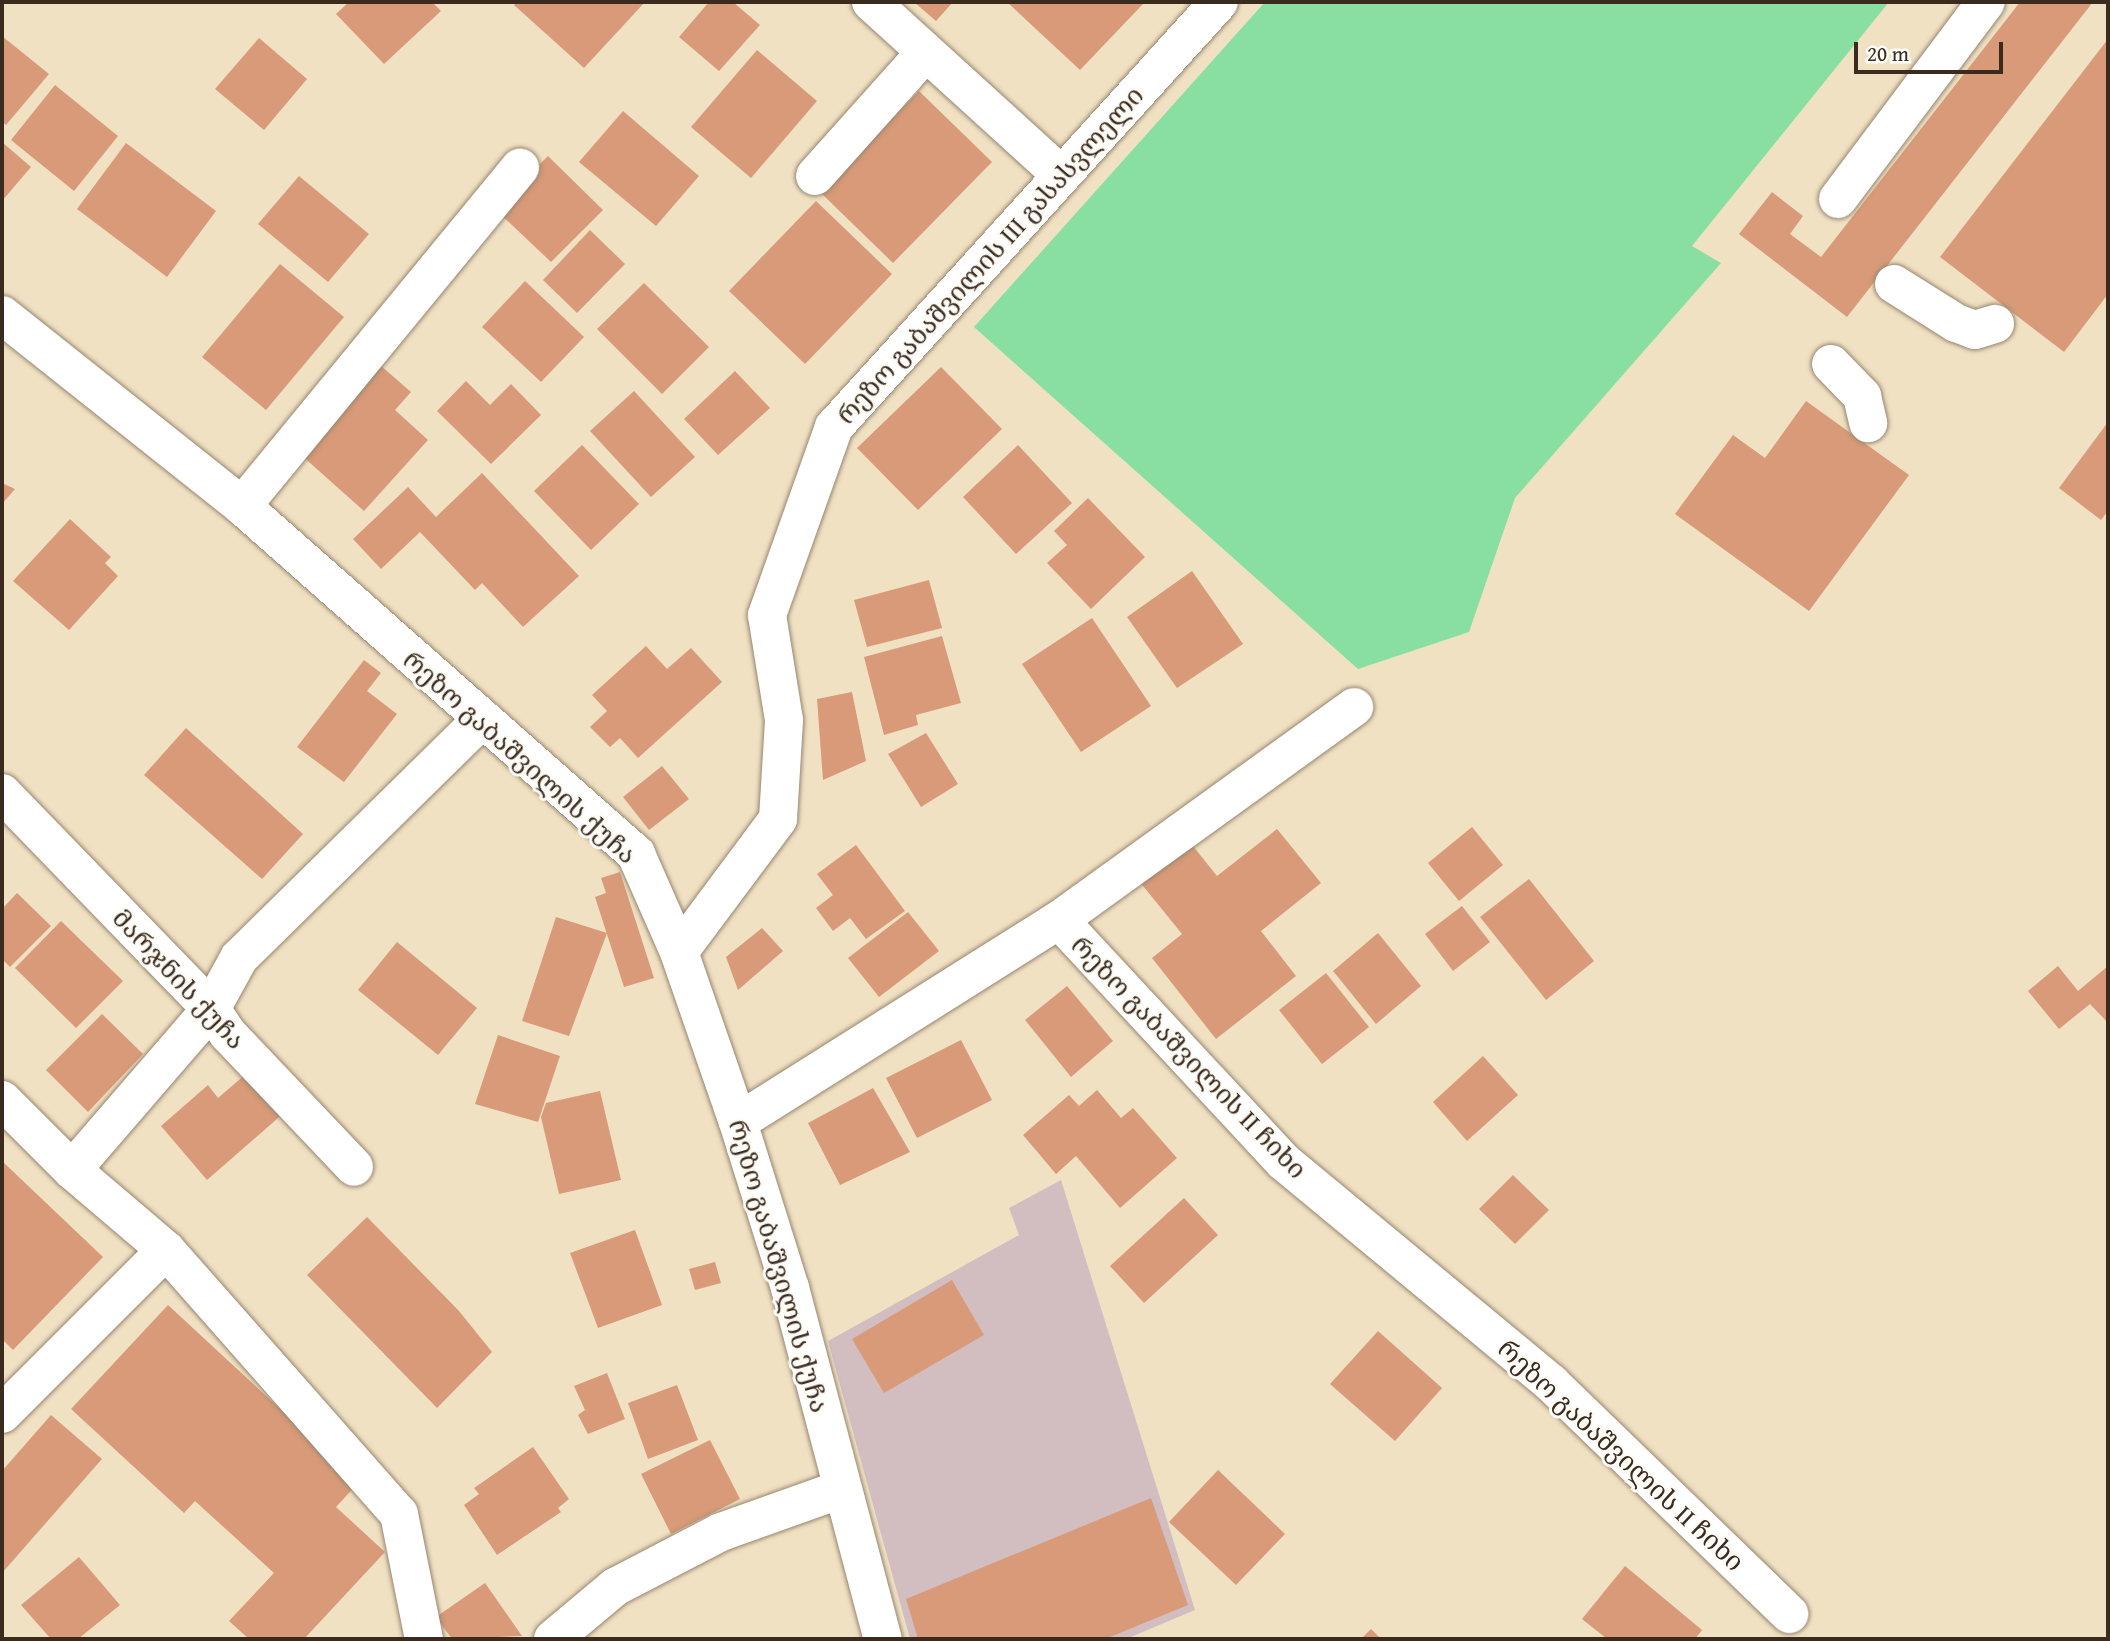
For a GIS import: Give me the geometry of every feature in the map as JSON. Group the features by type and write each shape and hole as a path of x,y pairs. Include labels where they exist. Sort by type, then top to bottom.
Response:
{"street":[{"path":"871,2 1060,174"},
{"name":"რეზო გაბაშვილის III გასასვლელი","path":"678,952 778,819 784,720 767,615 834,427 1060,174 1219,2"},
{"path":"1838,199 1986,2"},
{"path":"815,176 926,52"},
{"path":"242,506 520,167"},
{"path":"1894,284 1956,323 1975,330 1995,324"},
{"name":"რეზო გაბაშვილის ქუჩა","path":"2,316 242,506 480,721 636,854 678,952 738,1122 790,1288 883,1639"},
{"path":"1831,364 1862,396 1868,423"},
{"path":"1059,920 1354,707"},
{"path":"72,1170 211,1009 239,958 480,721"},
{"name":"მარჯნის ქუჩა","path":"2,793 211,1009 228,1034 354,1167"},
{"name":"რეზო გაბაშვილის II ჩიხი","path":"738,1122 1059,920 1284,1162 1551,1383 1789,1614"},
{"path":"2,1100 72,1170 166,1250 399,1514 424,1639"},
{"path":"2,1413 166,1250"},
{"path":"553,1639 615,1587 721,1532 842,1489"}],"shaded area":[{"path":"1061,1180 1195,1610 1126,1639 910,1639 828,1341 1019,1235 1009,1208"}],"green space":[{"path":"1265,2 1889,2 1692,246 1721,263 1515,498 1469,632 1358,669 974,327"}],"building":[{"path":"349,2 432,2 441,11 384,64 336,14"},
{"path":"517,2 645,2 584,68 514,5"},
{"path":"709,2 733,2 760,25 719,71 679,37"},
{"path":"914,2 953,2 936,21"},
{"path":"1007,2 1140,2 1143,4 1080,70"},
{"path":"2020,2 2093,2 1847,317 1739,234 1772,192 1803,216 1790,234 1821,257"},
{"path":"2,36 49,74 6,125 2,122"},
{"path":"259,38 307,79 264,130 215,89"},
{"path":"2108,39 2108,294 2064,352 1940,257"},
{"path":"757,50 817,101 751,178 691,127"},
{"path":"55,85 118,136 74,191 11,140"},
{"path":"919,91 992,162 893,263 820,192"},
{"path":"623,111 699,176 656,226 579,162"},
{"path":"2,142 31,167 2,201"},
{"path":"126,143 216,211 167,277 77,209"},
{"path":"548,156 603,210 551,262 495,209"},
{"path":"299,176 369,234 328,282 258,224"},
{"path":"816,201 892,274 805,364 729,291"},
{"path":"590,230 625,264 577,313 543,280"},
{"path":"280,264 344,317 266,410 202,357"},
{"path":"525,281 584,337 541,382 482,327"},
{"path":"644,283 709,347 662,394 597,329"},
{"path":"380,365 411,392 395,410 428,440 364,511 300,454"},
{"path":"941,367 1002,429 918,510 857,448"},
{"path":"735,371 770,408 718,455 684,419"},
{"path":"466,381 490,405 511,384 541,415 491,464 437,411"},
{"path":"634,391 695,457 651,497 590,431"},
{"path":"1806,401 1909,475 1809,611 1675,514 1733,435 1765,458"},
{"path":"2108,422 2108,511 2101,520 2059,488"},
{"path":"582,445 639,504 591,550 534,491"},
{"path":"1018,445 1072,503 1016,554 963,497"},
{"path":"482,473 579,576 523,627 482,583 475,590 420,532 381,569 353,539 408,487 436,517"},
{"path":"2,483 15,489 2,504"},
{"path":"1088,498 1145,557 1091,609 1047,563 1067,545 1054,531"},
{"path":"70,519 111,557 105,563 118,576 69,630 13,581"},
{"path":"1192,571 1243,644 1177,688 1127,617"},
{"path":"929,580 942,628 867,647 854,600"},
{"path":"1092,618 1151,706 1081,752 1022,664"},
{"path":"942,636 961,703 916,715 918,725 884,735 864,657"},
{"path":"646,646 667,669 691,648 722,682 638,758 620,738 610,747 590,727 607,711 592,695"},
{"path":"364,660 381,673 367,691 397,714 344,782 297,747"},
{"path":"852,692 866,761 823,780 817,699"},
{"path":"186,728 303,834 262,879 144,775"},
{"path":"926,733 958,784 921,807 888,754"},
{"path":"662,766 689,799 649,830 623,797"},
{"path":"1472,827 1503,865 1459,901 1428,863"},
{"path":"1277,829 1321,883 1261,931 1296,976 1216,1039 1152,958 1182,934 1135,876 1185,836 1217,876"},
{"path":"856,845 905,911 866,939 850,918 833,931 816,908 833,895 817,874"},
{"path":"620,872 654,978 624,987 595,897 606,893 601,878"},
{"path":"1529,879 1594,961 1546,1000 1480,917"},
{"path":"17,893 51,926 10,967 2,959 2,909"},
{"path":"1462,906 1490,942 1453,971 1425,934"},
{"path":"908,912 939,951 879,997 848,958"},
{"path":"556,917 607,933 569,1036 522,1021"},
{"path":"61,921 123,981 76,1028 15,968"},
{"path":"762,928 783,951 738,990 726,957"},
{"path":"1378,933 1421,986 1376,1024 1333,971"},
{"path":"397,942 477,1008 438,1055 358,990"},
{"path":"2058,966 2078,991 2108,966 2108,1023 2090,1004 2059,1029 2028,991"},
{"path":"1326,973 1369,1027 1322,1064 1279,1010"},
{"path":"1067,986 1113,1041 1071,1077 1025,1020"},
{"path":"102,1014 143,1054 88,1112 46,1070"},
{"path":"498,1035 560,1056 538,1122 475,1104"},
{"path":"961,1040 992,1100 917,1138 886,1078"},
{"path":"1483,1056 1518,1095 1467,1141 1433,1102"},
{"path":"247,1073 286,1111 207,1180 161,1126 208,1085 218,1098"},
{"path":"873,1088 910,1152 840,1185 808,1123"},
{"path":"1097,1090 1121,1118 1133,1108 1177,1158 1120,1208 1076,1156 1056,1174 1023,1135 1069,1095 1079,1106"},
{"path":"600,1091 621,1180 559,1194 541,1117 546,1103"},
{"path":"2,1161 103,1257 13,1350 2,1339"},
{"path":"1513,1175 1549,1210 1515,1244 1479,1209"},
{"path":"1184,1198 1218,1235 1144,1303 1110,1266"},
{"path":"367,1217 459,1311 492,1352 437,1408 307,1275"},
{"path":"635,1230 662,1305 598,1328 570,1253"},
{"path":"715,1262 721,1283 695,1290 689,1269"},
{"path":"952,1280 984,1335 884,1393 852,1339"},
{"path":"168,1305 359,1482 336,1507 385,1552 304,1639 249,1639 229,1621 274,1573 195,1501 184,1513 71,1409"},
{"path":"1378,1331 1442,1388 1395,1441 1330,1384"},
{"path":"607,1373 625,1419 588,1434 578,1415 585,1410 574,1386"},
{"path":"677,1385 698,1440 648,1459 628,1403"},
{"path":"51,1415 102,1459 2,1573 2,1471"},
{"path":"710,1440 740,1499 671,1534 641,1474"},
{"path":"533,1447 569,1499 558,1508 561,1512 497,1555 464,1505 479,1494 474,1488"},
{"path":"1218,1470 1285,1534 1236,1585 1169,1522"},
{"path":"1151,1498 1188,1605 1105,1639 918,1639 906,1599"},
{"path":"79,1557 120,1605 78,1639 51,1639 21,1605"},
{"path":"1625,1566 1702,1630 1695,1639 1607,1639 1582,1619"},
{"path":"485,1583 522,1636 452,1639 436,1617"},
{"path":"1371,1629 1381,1639 1361,1639"}]}
